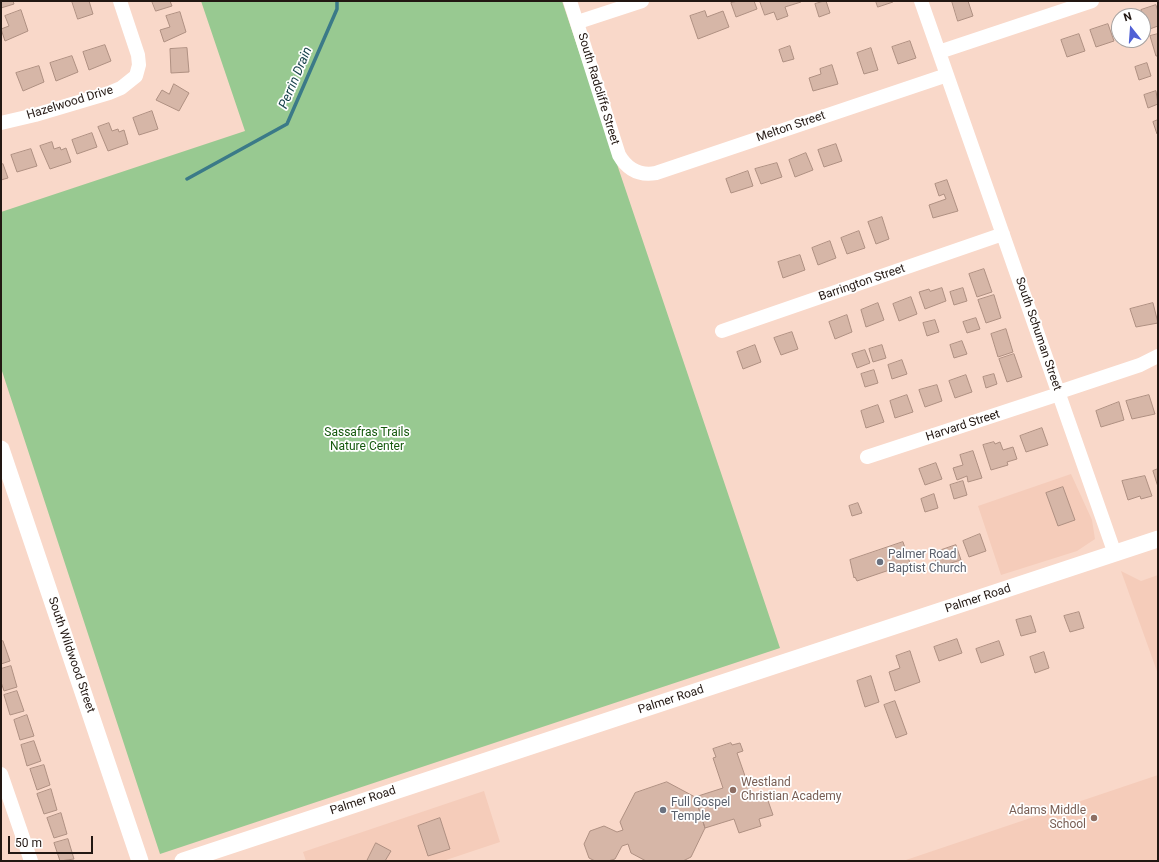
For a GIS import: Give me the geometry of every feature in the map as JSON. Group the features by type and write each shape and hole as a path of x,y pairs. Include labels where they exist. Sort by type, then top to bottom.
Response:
{"street":[{"name":"Hazelwood Drive","path":"1,121 35,115 109,93 122,88 136,76 139,65 138,55 120,1"},
{"name":"South Radcliffe Street","path":"570,1 578,22 619,155 623,163 635,172"},
{"path":"578,22 642,1"},
{"path":"921,1 939,52 1092,1"},
{"name":"South Schuman Street","path":"939,52 1115,554"},
{"name":"Melton Street","path":"635,172 642,174 656,173 947,75"},
{"name":"Barrington Street","path":"722,331 1003,234"},
{"name":"Harvard Street","path":"867,457 1140,365 1158,356"},
{"name":"South Wildwood Street","path":"1,449 140,861"},
{"name":"Palmer Road","path":"183,861 1158,540"},
{"path":"1,774 31,861"}],"shaded area":[{"path":"1071,474 1092,520 1095,539 1077,551 1001,575 978,506"},
{"path":"1121,571 1141,581 1158,575 1158,674"},
{"name":"Adams Middle School","path":"1158,775 1158,861 903,861"},
{"path":"484,791 500,842 443,861 306,861 303,852"}],"green space":[{"name":"Sassafras Trails Nature Center","path":"201,1 562,1 780,648 160,854 1,368 1,212 245,131"}],"building":[{"path":"1,1 13,1 14,4 1,8"},
{"path":"72,1 89,1 93,14 78,19"},
{"path":"152,1 170,1 172,6 156,11"},
{"path":"738,1 754,1 757,9 736,17 731,3"},
{"path":"760,1 801,2 785,7 788,16 777,20 774,12 765,15"},
{"path":"826,1 830,13 819,17 815,4"},
{"path":"876,1 893,1 893,2 878,7"},
{"path":"952,1 968,1 973,16 958,21"},
{"path":"1156,5 1158,12 1158,26 1151,29 1151,8 1147,8"},
{"path":"21,10 28,31 5,41 1,29 9,26 5,16"},
{"path":"705,11 707,17 723,11 729,27 698,39 690,16"},
{"path":"180,12 186,32 164,42 160,30 170,27 166,16"},
{"path":"1108,24 1111,32 1111,42 1096,47 1090,30"},
{"path":"1079,34 1085,51 1067,57 1061,40"},
{"path":"1158,34 1158,56 1156,56 1151,36"},
{"path":"910,41 916,58 898,64 892,47"},
{"path":"105,45 111,61 89,70 83,52"},
{"path":"790,46 794,59 783,62 779,50"},
{"path":"187,48 189,72 171,73 170,49"},
{"path":"871,48 878,70 864,74 857,53"},
{"path":"72,56 78,72 56,81 50,63"},
{"path":"1147,63 1151,76 1139,80 1135,67"},
{"path":"832,65 838,84 813,91 809,78 821,74 820,69"},
{"path":"39,66 44,82 23,91 16,73"},
{"path":"174,84 189,93 179,111 156,100 162,90 169,94"},
{"path":"1156,91 1158,104 1148,108 1144,95"},
{"path":"152,111 158,129 139,135 133,118"},
{"path":"1158,120 1158,134 1157,134 1153,122"},
{"path":"109,123 112,131 118,129 119,132 124,130 128,144 108,151 98,127"},
{"path":"92,133 97,147 77,154 72,140"},
{"path":"52,142 54,149 60,147 61,150 66,148 71,162 50,169 40,146"},
{"path":"836,144 842,161 824,167 818,150"},
{"path":"31,149 37,166 17,172 11,155"},
{"path":"806,153 813,170 795,177 789,160"},
{"path":"777,163 782,177 761,184 755,169"},
{"path":"3,164 8,178 1,180 1,165"},
{"path":"748,171 753,186 731,193 726,179"},
{"path":"947,180 958,211 933,218 929,205 946,199 944,194 939,196 935,184"},
{"path":"882,217 889,239 876,244 868,222"},
{"path":"859,231 865,248 847,254 841,238"},
{"path":"830,241 836,258 818,265 812,248"},
{"path":"800,255 805,270 783,278 778,262"},
{"path":"984,269 992,292 977,297 969,274"},
{"path":"942,288 946,301 925,309 919,292 929,289 930,291"},
{"path":"963,288 967,301 954,305 950,292"},
{"path":"994,295 1001,318 986,323 978,300"},
{"path":"911,297 917,314 899,321 893,304"},
{"path":"878,303 884,320 866,327 861,310"},
{"path":"1153,303 1158,323 1136,327 1130,309"},
{"path":"847,315 852,332 835,339 829,322"},
{"path":"976,318 980,329 967,333 963,322"},
{"path":"935,320 939,332 927,336 923,323"},
{"path":"1006,329 1013,352 998,357 991,334"},
{"path":"792,332 798,349 781,355 774,338"},
{"path":"962,341 967,354 954,358 950,345"},
{"path":"755,345 761,362 743,369 737,352"},
{"path":"882,345 886,358 873,362 869,349"},
{"path":"865,350 870,363 857,368 852,354"},
{"path":"1014,354 1022,377 1007,382 999,359"},
{"path":"902,360 907,374 892,379 888,365"},
{"path":"874,370 878,383 865,387 861,374"},
{"path":"994,374 997,384 986,388 983,377"},
{"path":"966,375 972,392 955,398 949,381"},
{"path":"937,385 942,401 925,407 919,390"},
{"path":"907,395 913,412 895,418 890,401"},
{"path":"1149,395 1155,414 1132,419 1126,401"},
{"path":"1119,402 1124,420 1101,427 1096,411"},
{"path":"878,405 884,422 866,428 861,411"},
{"path":"1042,428 1048,445 1026,452 1020,436"},
{"path":"994,442 995,444 1000,442 1003,450 1013,447 1017,459 1007,462 1008,465 991,470 983,445"},
{"path":"973,451 982,478 968,482 967,476 957,480 953,468 963,465 960,455"},
{"path":"936,463 942,479 925,485 919,469"},
{"path":"1158,469 1158,487 1153,471"},
{"path":"1145,476 1152,496 1141,499 1140,496 1128,500 1122,481"},
{"path":"963,481 967,495 954,499 950,485"},
{"path":"1063,487 1075,520 1058,526 1046,493"},
{"path":"934,494 938,508 925,512 921,499"},
{"path":"858,503 862,513 852,516 849,506"},
{"path":"980,534 986,551 969,557 963,541"},
{"name":"Palmer Road Baptist Church","path":"903,542 910,563 857,581 855,577 854,578 850,560"},
{"path":"956,545 961,560 938,567 933,553"},
{"path":"1079,612 1084,628 1070,632 1064,616"},
{"path":"1031,616 1036,632 1021,636 1016,620"},
{"path":"957,639 962,653 939,661 934,647"},
{"path":"3,641 10,661 1,664 1,642"},
{"path":"999,641 1004,655 981,663 976,649"},
{"path":"910,651 920,682 895,691 889,672 900,668 896,656"},
{"path":"1044,652 1049,668 1035,673 1030,657"},
{"path":"11,666 17,687 4,691 1,682 1,669"},
{"path":"871,676 879,702 865,707 857,681"},
{"path":"17,691 24,711 10,715 4,695"},
{"path":"895,701 907,734 896,738 884,705"},
{"path":"27,715 34,736 20,740 14,720"},
{"path":"34,741 41,761 27,766 21,745"},
{"name":"Westland Christian Academy","path":"731,743 732,745 740,743 743,751 737,753 752,796 765,792 773,815 759,819 761,826 739,833 734,819 705,828 695,797 723,788 713,758 716,757 713,749"},
{"path":"44,765 50,785 37,790 30,769"},
{"name":"Full Gospel Temple","path":"667,782 695,797 705,828 691,857 683,861 646,861 631,853 628,844 622,846 615,859 608,861 595,861 589,858 584,844 590,831 604,826 617,832 623,830 620,822 635,793"},
{"path":"51,789 57,810 44,814 37,794"},
{"path":"61,813 67,834 54,838 47,818"},
{"path":"440,818 450,849 428,856 418,826"},
{"path":"68,839 74,859 60,861 54,843"},
{"path":"376,843 391,851 385,861 367,861"}],"waterway":[{"name":"Perrin Drain","path":"187,179 287,124 337,9 337,1"}],"place":[{"name":"Palmer Road Baptist Church","path":"880,562"},
{"name":"Westland Christian Academy","path":"733,790"},
{"name":"Full Gospel Temple","path":"663,810"},
{"name":"Adams Middle School","path":"1094,818"}]}
